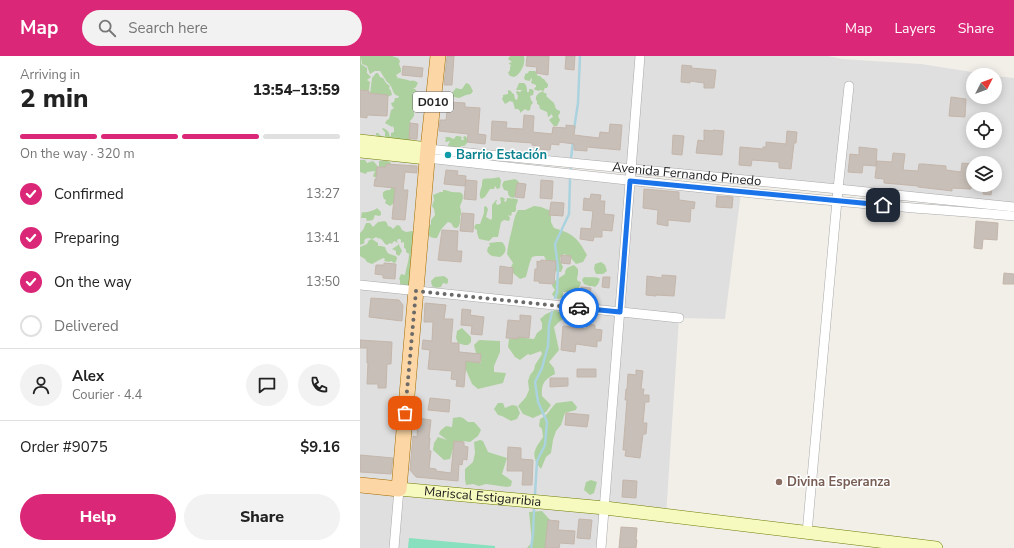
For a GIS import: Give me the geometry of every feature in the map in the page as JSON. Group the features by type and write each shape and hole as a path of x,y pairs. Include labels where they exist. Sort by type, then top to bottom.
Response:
{"main road":[{"name":"D010","path":"399,489 427,153 438,56"},
{"name":"Mariscal Estigarribia","path":"360,485 399,489"}],"street":[{"path":"602,548 640,56"},
{"path":"807,533 836,201 849,86"},
{"name":"Avenida Fernando Pinedo","path":"360,141 427,153 630,181 836,201 1012,212"},
{"name":"Avenida Fernando Pinedo","path":"360,151 427,153 631,168 838,189 1012,212"},
{"path":"360,286 679,318"},
{"path":"394,548 399,489"},
{"name":"Mariscal Estigarribia","path":"399,489 605,508 936,548"}],"shaded area":[{"path":"360,56 828,56 842,59 921,64 966,71 966,104 1002,104 1002,77 1014,78 1014,207 360,141"},
{"path":"360,151 741,192 725,319 679,318 666,516 605,508 601,548 360,548"}],"green space":[{"path":"360,56 392,56 398,58 400,61 399,64 401,72 396,75 398,78 397,79 399,78 418,83 413,89 415,89 422,96 419,104 414,109 414,116 410,121 414,135 409,141 381,139 376,135 376,133 378,133 385,137 383,128 388,131 390,137 391,133 394,132 393,126 392,127 385,123 389,119 391,110 394,108 391,103 394,102 395,98 398,98 399,96 395,94 380,71 375,71 370,74 367,66 362,64 361,57 361,64 367,68 367,73 371,77 367,80 370,82 369,90 367,92 360,91"},
{"path":"510,56 524,56 522,68 517,76 514,77 510,76 508,73 511,65 509,63 512,62 508,59"},
{"path":"529,71 535,71 538,76 544,79 548,84 547,88 545,88 543,92 547,94 546,96 554,103 556,109 560,111 558,116 560,120 557,126 554,126 549,120 553,117 552,115 551,114 548,117 547,112 540,109 539,105 537,104 536,97 543,91 535,90 534,88 536,85 531,83 531,78 530,81 525,80 525,74"},
{"path":"376,73 378,73 380,77 383,78 390,86 389,88 392,95 387,97 381,94 370,94 372,78"},
{"path":"466,83 470,85 473,91 471,94 459,98 454,97 452,93 456,88 462,89"},
{"path":"519,83 525,84 527,87 527,92 529,92 529,89 534,91 533,95 530,96 533,103 530,110 528,111 525,109 520,113 518,109 515,109 513,102 510,101 505,104 502,99 503,95 508,94 508,90 514,94 515,99 517,100 518,96 516,92 520,92 522,90 516,90"},
{"path":"456,136 462,137 461,139 464,140 463,137 465,136 467,140 466,144 460,147 447,147 450,141 446,142 445,137 454,139"},
{"path":"360,160 365,160 367,163 373,161 378,167 379,161 388,161 391,163 380,177 374,177 375,171 367,172 366,174 360,172"},
{"path":"499,177 501,180 500,188 497,189 495,186 494,189 490,189 485,197 481,199 480,194 483,179"},
{"path":"515,179 520,184 514,198 510,197 508,191 504,190 502,185 504,181"},
{"path":"392,187 396,188 394,203 390,206 385,203 386,200 384,199 383,195 386,190 390,190"},
{"path":"443,190 462,193 463,200 460,206 460,222 457,228 448,222 437,238 434,238 428,233 431,220 435,215 432,206 434,200 433,195 443,192"},
{"path":"502,197 506,202 507,198 518,200 515,212 512,212 511,216 508,215 510,218 509,221 504,220 501,222 498,237 493,237 489,241 479,239 477,230 474,227 476,224 480,224 484,213 484,207 486,206 488,209 486,217 491,220 492,205 496,200 497,205 500,204 500,198"},
{"path":"534,206 551,211 551,222 554,228 570,234 581,244 587,255 583,262 576,264 569,256 564,254 560,258 563,267 561,272 552,269 548,265 544,256 536,256 532,257 526,277 520,279 513,273 511,267 513,263 507,254 515,217 518,210 525,210"},
{"path":"377,208 381,212 381,215 375,215 373,220 367,221 366,218 361,218 362,212 370,212"},
{"path":"385,221 388,226 393,229 397,225 406,232 414,231 409,286 400,285 399,279 401,274 405,275 409,259 409,254 404,248 404,242 401,243 401,240 398,239 398,243 394,241 392,244 390,243 387,245 380,238 379,239 376,237 373,239 365,239 365,243 360,245 360,233 366,223 370,223 373,227 378,222"},
{"path":"372,239 378,243 378,246 385,247 389,253 396,256 396,262 384,261 385,259 383,258 372,264 360,256 360,247 367,244 369,240"},
{"path":"502,242 505,246 505,252 500,257 492,256 487,251 488,247 490,246 489,243"},
{"path":"398,243 402,251 399,256 396,254 396,251 392,249 398,245"},
{"path":"601,262 605,265 607,271 603,274 596,274 594,269 595,264"},
{"path":"574,265 578,269 577,279 581,282 579,288 572,293 563,292 563,297 558,299 554,297 552,294 555,290 552,286 553,282 565,274 567,268"},
{"path":"444,276 448,279 447,284 443,283 441,287 438,288 432,286 431,281 435,277"},
{"path":"584,277 600,279 595,287 584,284 582,280"},
{"path":"555,310 563,314 563,319 554,327 559,350 549,362 554,368 555,374 546,380 542,392 542,396 551,405 546,412 533,418 523,414 518,406 526,397 529,390 528,381 530,375 542,354 541,351 530,355 528,354 520,360 515,357 508,347 509,339 517,337 534,339 537,333 542,329 540,319 546,314"},
{"path":"462,328 471,337 471,342 468,345 458,343 456,338 457,331"},
{"path":"479,340 500,341 500,352 494,366 494,372 506,373 503,383 478,389 472,384 463,363 468,359 481,363 481,358 476,353 474,345"},
{"path":"572,401 577,407 576,410 565,413 561,425 556,431 551,453 546,457 541,469 534,456 537,446 543,437 542,429 539,426 540,419 547,414 556,403"},
{"path":"498,403 503,403 505,408 512,405 517,406 520,413 517,419 511,421 498,415 494,409"},
{"path":"460,417 468,422 474,422 481,430 478,436 470,442 463,441 453,449 450,459 444,460 433,450 434,443 438,437 447,440 439,434 440,431 446,426 452,427 453,418"},
{"path":"480,440 483,441 488,452 507,458 502,474 512,481 511,486 507,487 486,484 479,486 473,484 466,485 465,469 473,462 475,453 474,442"},
{"path":"591,480 597,482 594,493 590,495 584,490 586,482"},
{"path":"542,511 550,520 546,548 527,548 532,542 529,512"},
{"path":"409,538 495,546 495,548 408,548"}],"building":[{"path":"447,56 454,56 452,85 444,85"},
{"path":"527,56 549,56 548,75 536,73 537,67 526,66"},
{"path":"566,56 575,56 574,70 565,69"},
{"path":"682,65 692,66 691,68 716,70 714,88 704,88 704,83 690,81 690,83 681,82"},
{"path":"403,66 423,68 422,77 402,75"},
{"path":"360,90 369,91 369,93 388,95 387,116 367,115 367,118 360,117"},
{"path":"951,97 966,99 965,117 949,116"},
{"path":"448,102 465,103 465,107 480,108 478,134 486,135 485,144 467,142 468,134 439,131 440,120 446,120"},
{"path":"524,115 534,116 533,132 552,134 553,127 566,128 566,125 575,126 574,135 599,138 600,132 609,133 610,124 622,125 620,150 587,147 587,151 574,150 574,144 559,142 559,145 551,144 550,150 537,149 537,146 532,145 532,143 491,140 492,121 507,122 506,128 523,129"},
{"path":"410,123 418,124 417,139 409,139"},
{"path":"704,130 724,131 722,155 696,153 698,140 704,141"},
{"path":"787,131 797,132 796,143 794,143 791,169 779,168 779,162 752,160 751,166 739,165 740,147 763,149 763,147 766,147 766,142 786,144"},
{"path":"673,135 684,136 682,155 672,154"},
{"path":"859,147 877,149 876,166 863,165 862,173 848,172 850,154 859,155"},
{"path":"893,153 905,154 903,170 918,171 919,164 924,164 946,166 946,170 961,172 962,163 966,163 966,189 952,188 952,191 884,183 884,179 875,178 877,161 892,162"},
{"path":"386,164 417,166 417,173 405,172 403,190 408,190 405,220 392,219 395,188 374,186 377,167 386,167"},
{"path":"446,170 458,171 457,175 466,176 465,186 444,184"},
{"path":"466,180 477,181 476,200 464,199"},
{"path":"541,180 553,181 552,199 540,198"},
{"path":"517,183 526,184 524,198 515,197"},
{"path":"644,189 679,192 679,200 695,202 694,209 691,208 690,222 668,220 668,226 657,224 658,210 643,208"},
{"path":"983,192 991,192 991,195 983,194"},
{"path":"591,194 601,195 600,201 605,201 604,214 614,215 612,231 602,230 602,237 594,237 593,241 580,239 581,228 591,229 593,211 583,210 584,198 590,199"},
{"path":"717,196 733,197 732,208 716,207"},
{"path":"551,202 564,203 563,216 549,215"},
{"path":"462,213 474,214 473,232 460,231"},
{"path":"976,221 998,223 997,240 983,239 982,249 974,248"},
{"path":"442,230 458,231 457,251 462,251 461,262 438,260"},
{"path":"561,255 571,256 570,264 561,263"},
{"path":"541,260 556,261 554,284 539,283 539,281 534,281 537,261 540,262"},
{"path":"384,263 396,264 395,279 383,278 383,275 375,274 376,265 384,265"},
{"path":"500,266 513,268 512,284 499,283"},
{"path":"1004,273 1014,274 1014,284 1003,284"},
{"path":"662,275 676,276 674,296 646,295 647,276 662,278"},
{"path":"603,277 610,277 609,288 602,287"},
{"path":"581,287 591,288 590,295 580,294"},
{"path":"371,298 399,300 403,305 402,321 369,317"},
{"path":"425,303 446,305 444,319 453,319 451,343 459,343 459,352 481,354 480,363 466,361 464,387 456,386 457,380 451,379 452,371 428,369 430,350 422,349 423,340 432,341 433,322 424,322"},
{"path":"462,309 471,310 470,315 484,317 482,335 471,334 472,326 461,325"},
{"path":"520,315 531,316 529,338 506,338 508,320 520,321"},
{"path":"587,324 595,325 595,329 602,330 601,341 597,341 597,347 576,344 575,352 561,350 563,326 586,329"},
{"path":"360,340 392,342 391,364 387,364 386,388 378,388 378,384 367,384 367,348 360,348"},
{"path":"577,369 596,369 596,377 577,377"},
{"path":"636,370 643,371 641,389 644,389 643,395 649,395 649,402 645,402 643,423 647,423 646,434 643,434 640,458 625,456 626,450 623,450 627,400 625,400 628,374 636,375"},
{"path":"550,378 568,378 568,386 550,387"},
{"path":"430,398 450,400 449,412 428,410"},
{"path":"566,413 589,415 587,427 565,425"},
{"path":"418,418 431,420 429,450 431,451 429,468 436,469 436,471 451,473 454,441 464,442 464,446 468,447 467,460 463,459 462,465 459,464 458,481 416,477 410,470 413,436 417,437"},
{"path":"508,447 521,448 521,459 533,460 532,485 522,485 523,471 507,471"},
{"path":"360,455 393,458 391,474 360,472"},
{"path":"623,480 637,481 636,498 622,497"},
{"path":"579,519 592,520 590,539 577,538"},
{"path":"548,520 559,521 558,530 575,531 574,544 560,543 559,548 545,548"},
{"path":"621,527 637,528 636,548 619,548"}],"waterway":[{"path":"574,129 578,103 580,56"},
{"path":"571,158 573,142"},
{"path":"555,298 557,293 558,268 555,244 569,214 570,179"},
{"path":"535,494 537,461 545,445 547,422 538,402 535,382 542,368 548,346 549,325 552,312"},
{"path":"531,548 534,510"}],"way so far":[{"path":"405,413 416,291 579,308"}],"place":[{"name":"Barrio Estación","path":"448,155"},
{"name":"Divina Esperanza","path":"779,482"}],"route":[{"path":"579,308 620,312 630,181 883,205"}]}
